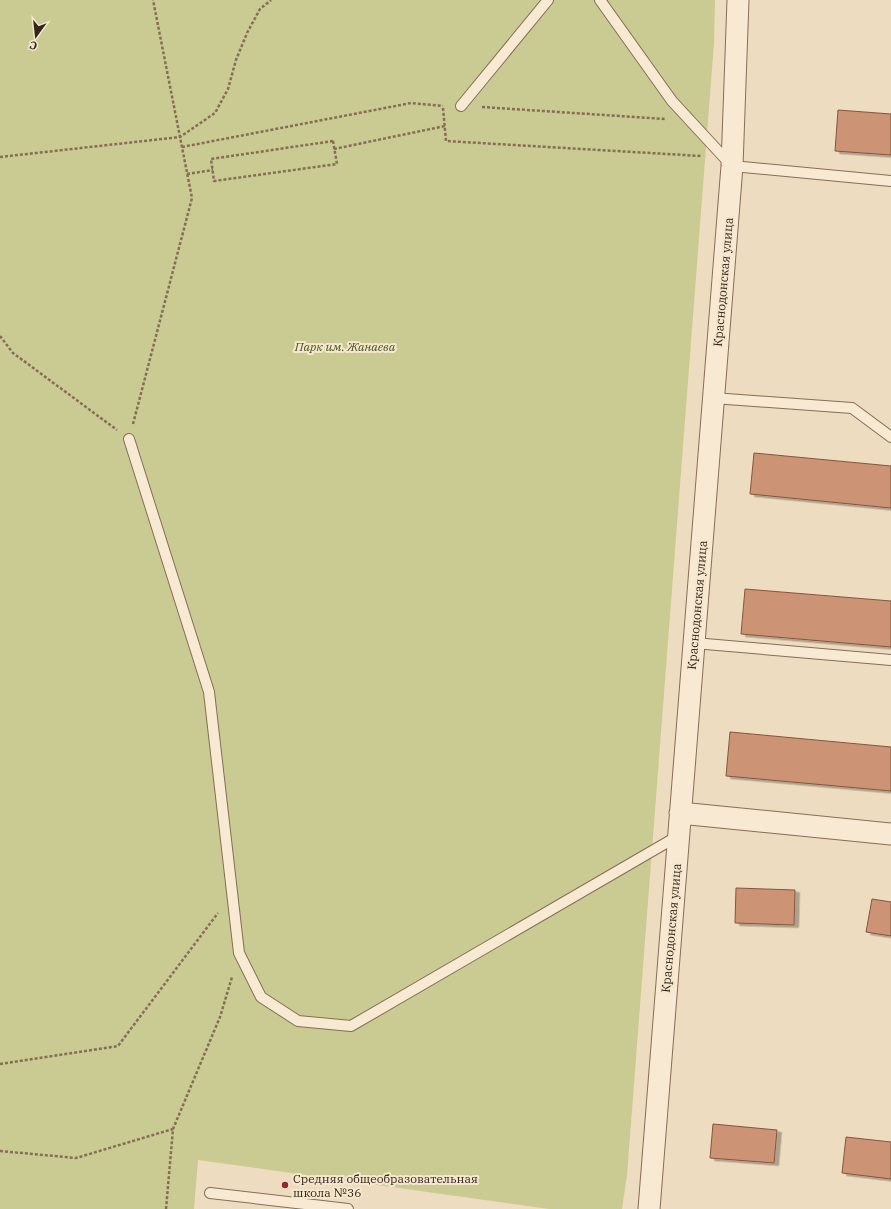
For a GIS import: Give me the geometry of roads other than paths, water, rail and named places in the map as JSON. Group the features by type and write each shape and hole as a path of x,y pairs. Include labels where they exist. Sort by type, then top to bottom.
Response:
{"street":[{"name":"Краснодонская улица","path":"649,1209 713,398 738,0"},
{"path":"680,813 891,834"}],"lane":[{"path":"462,106 548,0"},
{"path":"600,0 672,100 728,162 891,181"},
{"path":"713,398 852,408 891,437"},
{"path":"129,440 209,692 239,953 261,997 298,1021 351,1026 678,836"},
{"path":"694,643 891,660"},
{"path":"210,1193 348,1209"}],"place":[{"name":"Средняя общеобразовательная школа №36","path":"285,1185"}],"park label":[{"name":"Парк им. Жанаева","path":"345,346"}]}
